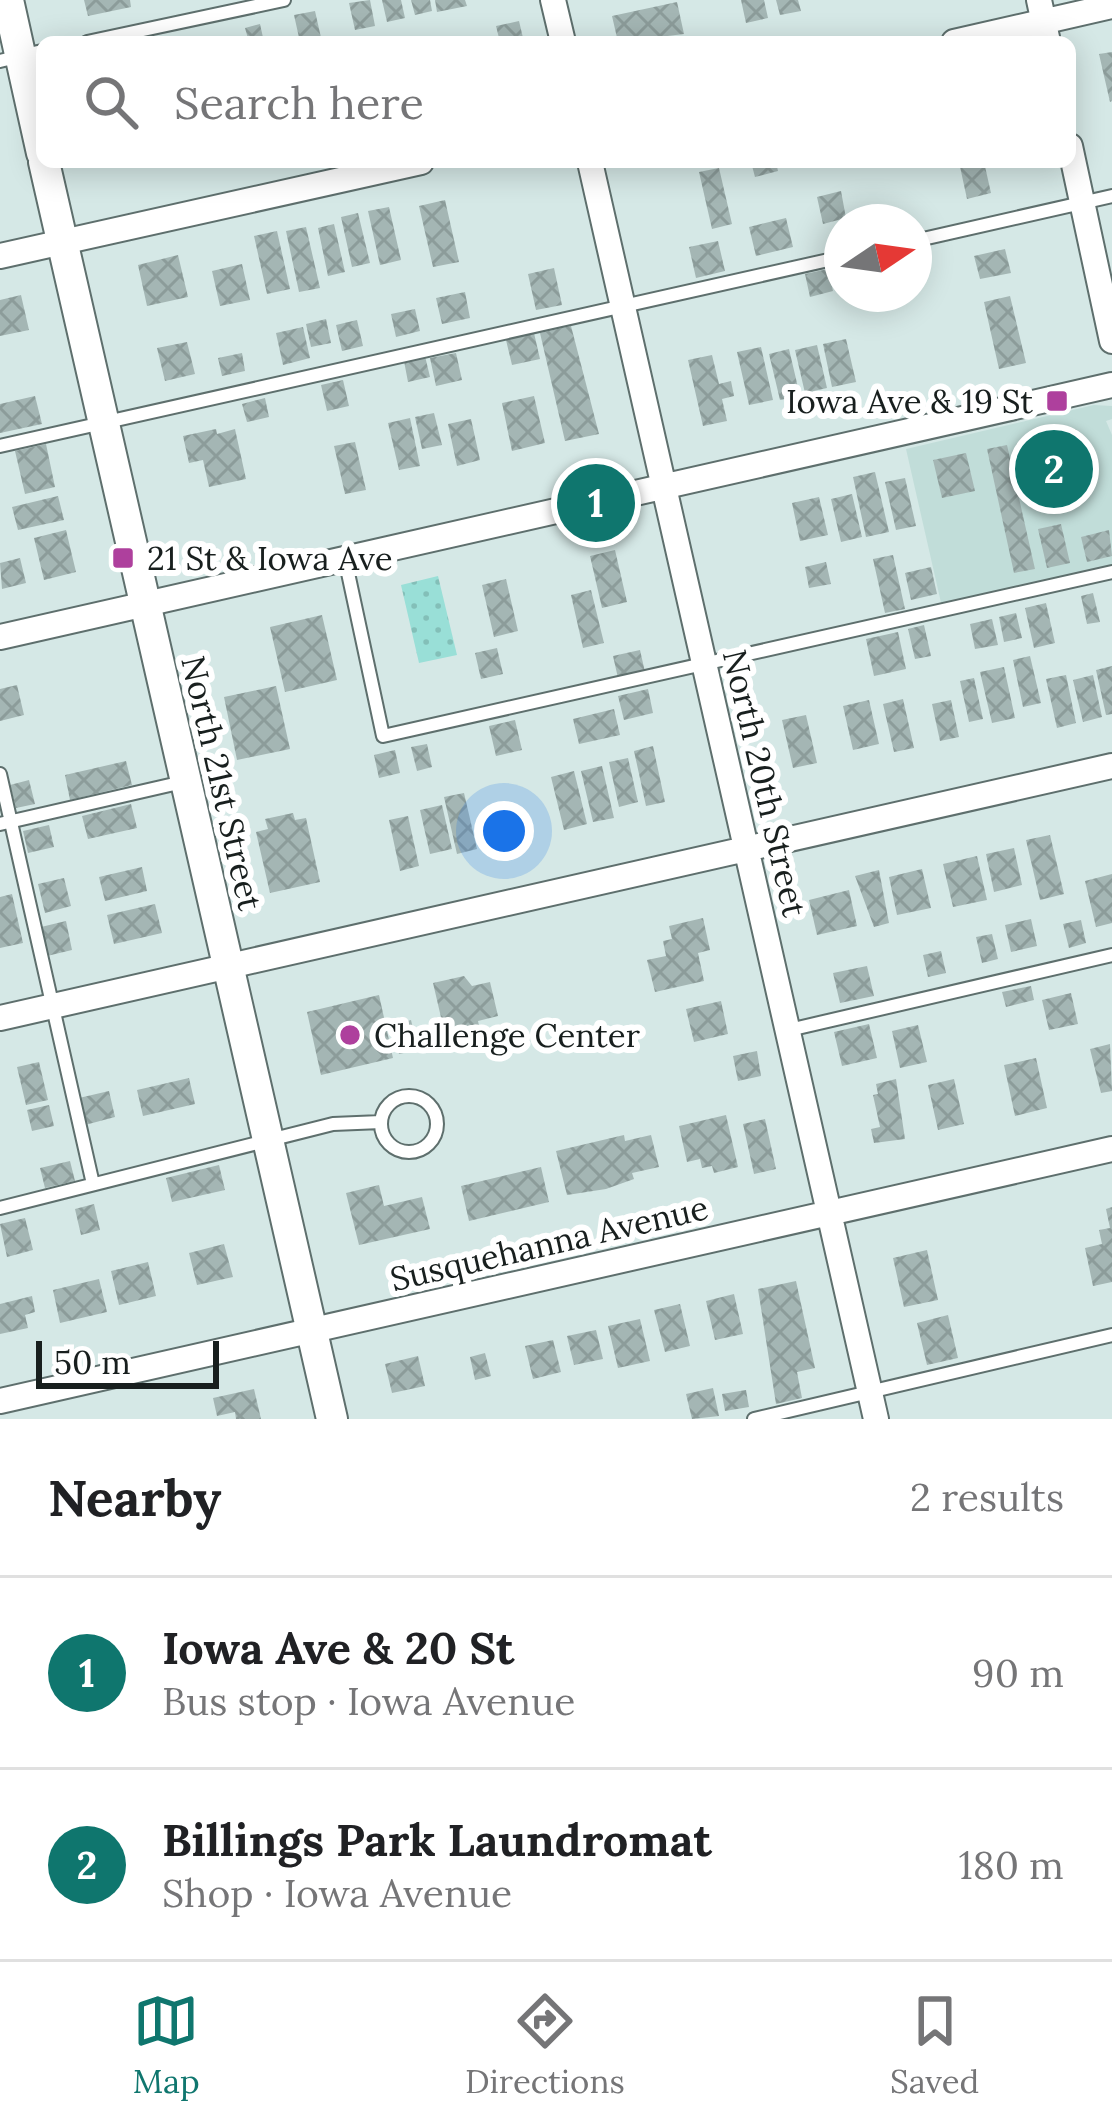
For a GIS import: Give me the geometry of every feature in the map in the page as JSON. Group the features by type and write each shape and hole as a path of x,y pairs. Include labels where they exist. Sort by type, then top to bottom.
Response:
{"street":[{"path":"8,0 36,125"},
{"path":"553,0 561,36"},
{"path":"980,36 1112,6"},
{"name":"North 21st Street","path":"45,168 332,1419"},
{"path":"0,256 394,168"},
{"name":"North 20th Street","path":"591,168 873,1406"},
{"path":"1075,168 1112,341"},
{"path":"0,637 1112,385"},
{"path":"0,1018 1112,766"},
{"name":"Susquehanna Avenue","path":"0,1401 1112,1149"}],"lane":[{"path":"114,36 284,0"},
{"path":"932,237 1112,196"},
{"path":"0,446 824,261"},
{"path":"345,558 383,736 1112,572"},
{"path":"0,774 5,823 93,1184"},
{"path":"5,823 184,782"},
{"path":"788,1030 1112,955"},
{"path":"408,1096 428,1104 437,1125 426,1147 406,1152 388,1142 382,1122 392,1102 408,1096"},
{"path":"0,1208 333,1124 382,1122"},
{"path":"754,1419 873,1406 1112,1335"}],"shaded area":[{"path":"1094,405 1112,406 1112,419 1106,421 1112,435 1112,567 942,607 906,449"},
{"path":"438,576 457,655 419,663 401,585"}],"building":[{"path":"84,0 130,0 131,7 88,16"},
{"path":"370,0 375,26 355,30 349,3"},
{"path":"382,0 401,0 405,18 387,22"},
{"path":"411,0 430,0 432,11 415,15"},
{"path":"435,0 465,0 467,6 437,12"},
{"path":"741,0 764,0 768,18 746,23"},
{"path":"776,0 798,0 801,11 780,15"},
{"path":"677,2 684,34 617,36 612,16"},
{"path":"315,11 321,36 299,36 294,15"},
{"path":"519,21 523,36 498,36 496,26"},
{"path":"260,24 263,36 247,36 245,28"},
{"path":"1112,52 1112,101 1110,102 1099,54"},
{"path":"719,168 732,224 712,229 699,172"},
{"path":"753,168 777,168 778,171 755,177"},
{"path":"960,168 985,168 991,193 967,199"},
{"path":"841,191 843,204 824,204 823,224 817,197"},
{"path":"445,200 459,262 433,267 419,206"},
{"path":"389,207 401,260 380,265 368,211"},
{"path":"358,213 370,263 352,267 341,217"},
{"path":"786,218 793,247 756,256 749,227"},
{"path":"334,224 345,272 328,276 318,228"},
{"path":"306,227 320,288 299,292 286,231"},
{"path":"277,231 290,289 267,294 254,236"},
{"path":"718,241 725,271 696,278 689,247"},
{"path":"1005,249 1011,273 980,279 974,256"},
{"path":"178,255 188,297 147,306 138,265"},
{"path":"242,264 250,300 220,306 212,271"},
{"path":"554,268 562,305 536,310 528,274"},
{"path":"824,270 824,293 810,297 805,274"},
{"path":"465,292 470,318 442,324 436,298"},
{"path":"21,295 29,330 0,336 0,300"},
{"path":"1010,296 1026,363 999,369 984,302"},
{"path":"415,309 420,331 396,337 391,314"},
{"path":"326,319 331,343 311,347 306,324"},
{"path":"357,320 363,346 342,351 336,325"},
{"path":"571,326 599,434 565,441 540,333"},
{"path":"303,327 310,358 283,365 276,333"},
{"path":"534,333 540,359 512,365 506,340"},
{"path":"846,339 856,382 832,387 823,344"},
{"path":"187,342 195,374 165,381 157,348"},
{"path":"817,345 827,388 805,393 795,350"},
{"path":"761,347 773,400 749,405 737,352"},
{"path":"789,349 800,396 780,400 769,354"},
{"path":"242,353 245,371 222,376 218,358"},
{"path":"456,353 462,380 436,386 430,358"},
{"path":"712,355 719,384 731,381 734,396 722,399 727,421 703,426 688,360"},
{"path":"425,356 430,377 408,382 404,361"},
{"path":"343,380 349,406 327,411 321,385"},
{"path":"35,396 42,424 0,433 0,404"},
{"path":"534,396 545,443 512,451 502,403"},
{"path":"265,398 269,417 247,422 242,404"},
{"path":"434,413 442,445 422,449 415,417"},
{"path":"410,418 420,466 399,470 388,423"},
{"path":"471,419 480,460 457,466 448,424"},
{"path":"216,429 217,434 235,429 246,479 209,487 203,460 189,463 183,436"},
{"path":"1076,429 1091,495 1031,508 1016,444"},
{"path":"355,442 366,490 345,494 334,446"},
{"path":"46,444 55,487 25,494 15,451"},
{"path":"1007,445 1035,569 1014,573 987,449"},
{"path":"966,453 975,491 942,498 933,460"},
{"path":"875,472 889,532 866,537 853,477"},
{"path":"905,478 916,526 896,530 885,482"},
{"path":"852,494 862,537 841,542 831,499"},
{"path":"58,496 64,520 18,530 12,507"},
{"path":"819,497 828,535 800,541 792,503"},
{"path":"1061,524 1070,563 1047,568 1038,529"},
{"path":"66,530 76,572 44,580 34,538"},
{"path":"1109,530 1112,556 1087,562 1081,537"},
{"path":"615,550 627,602 602,608 590,556"},
{"path":"893,555 905,609 885,613 873,559"},
{"path":"20,558 26,583 2,589 0,563"},
{"path":"826,562 831,584 809,588 805,567"},
{"path":"931,567 937,594 911,600 905,573"},
{"path":"506,579 518,631 494,637 482,585"},
{"path":"591,590 604,643 583,648 571,595"},
{"path":"1093,593 1100,622 1087,624 1081,596"},
{"path":"1046,603 1055,643 1034,648 1025,608"},
{"path":"1016,613 1022,638 1004,642 999,617"},
{"path":"322,615 337,680 285,692 270,627"},
{"path":"992,619 998,645 975,649 970,624"},
{"path":"924,625 931,656 915,659 908,629"},
{"path":"898,632 906,669 874,676 866,639"},
{"path":"497,648 503,674 481,679 475,653"},
{"path":"640,650 645,672 618,678 613,656"},
{"path":"1030,656 1041,703 1023,707 1013,660"},
{"path":"1112,666 1112,714 1106,715 1096,670"},
{"path":"1004,667 1015,718 992,723 980,672"},
{"path":"1066,675 1076,723 1057,728 1046,679"},
{"path":"1093,675 1102,717 1083,722 1073,680"},
{"path":"974,678 983,719 969,722 960,681"},
{"path":"17,685 24,715 0,721 0,689"},
{"path":"276,686 290,749 237,760 224,697"},
{"path":"648,689 653,713 624,720 618,696"},
{"path":"903,699 914,748 894,752 883,704"},
{"path":"869,700 879,744 853,750 843,706"},
{"path":"951,700 959,737 940,741 932,704"},
{"path":"614,709 620,735 579,744 573,719"},
{"path":"806,715 817,763 793,768 782,720"},
{"path":"515,720 522,750 496,756 489,726"},
{"path":"427,744 432,767 417,771 411,747"},
{"path":"653,746 665,802 646,806 634,751"},
{"path":"395,750 400,773 379,778 374,755"},
{"path":"628,758 638,802 619,807 609,762"},
{"path":"126,761 132,785 70,800 65,775"},
{"path":"602,766 614,818 593,822 581,771"},
{"path":"574,771 587,824 564,830 551,777"},
{"path":"29,780 35,804 16,808 10,785"},
{"path":"464,793 477,849 457,854 444,797"},
{"path":"131,804 137,828 88,839 82,816"},
{"path":"442,805 452,849 430,854 420,810"},
{"path":"293,813 295,820 306,818 320,882 270,893 256,832 268,829 265,819"},
{"path":"408,816 419,866 400,871 389,820"},
{"path":"49,825 54,847 28,853 23,831"},
{"path":"1050,835 1064,894 1040,900 1026,840"},
{"path":"1014,848 1022,885 994,892 986,854"},
{"path":"977,856 987,900 953,907 943,864"},
{"path":"142,867 147,891 105,901 99,877"},
{"path":"922,869 931,908 897,915 889,877"},
{"path":"879,870 889,923 874,927 855,876"},
{"path":"1112,874 1112,923 1096,927 1085,881"},
{"path":"64,878 71,906 45,913 38,884"},
{"path":"849,890 857,926 817,935 809,900"},
{"path":"12,894 23,943 0,948 0,897"},
{"path":"155,904 162,933 114,944 107,915"},
{"path":"703,918 710,950 698,953 704,981 655,992 647,960 666,956 663,941 672,939 669,926"},
{"path":"1031,919 1037,946 1011,952 1005,925"},
{"path":"1081,920 1086,943 1069,948 1063,924"},
{"path":"66,921 72,950 47,956 41,927"},
{"path":"992,934 998,959 982,963 976,937"},
{"path":"941,951 946,973 928,977 923,955"},
{"path":"867,966 874,996 840,1003 833,973"},
{"path":"464,976 472,986 490,982 498,1016 478,1021 481,1035 447,1043 433,983"},
{"path":"1031,986 1034,1000 1006,1007 1002,992"},
{"path":"1071,993 1078,1024 1049,1030 1042,1000"},
{"name":"Challenge Center","path":"379,995 393,1058 321,1075 307,1012"},
{"path":"721,1001 728,1034 694,1042 686,1009"},
{"path":"411,1020 418,1050 399,1054 392,1025"},
{"path":"869,1024 877,1058 842,1066 834,1032"},
{"path":"918,1025 927,1062 900,1068 892,1031"},
{"path":"1110,1044 1112,1091 1101,1093 1090,1049"},
{"path":"757,1051 761,1076 738,1081 733,1056"},
{"path":"1036,1058 1047,1108 1015,1116 1004,1065"},
{"path":"39,1062 48,1100 26,1105 17,1067"},
{"path":"189,1078 195,1104 143,1116 137,1090"},
{"path":"896,1079 905,1139 874,1143 871,1129 880,1127 873,1095 878,1094 876,1084"},
{"path":"954,1079 964,1124 938,1130 928,1085"},
{"path":"109,1091 115,1117 85,1125 79,1098"},
{"path":"49,1105 54,1126 32,1131 27,1110"},
{"path":"726,1115 738,1167 714,1173 712,1166 702,1168 700,1159 687,1162 679,1126"},
{"path":"765,1119 776,1169 754,1174 743,1124"},
{"path":"624,1135 625,1141 651,1135 659,1167 632,1173 634,1179 606,1189 567,1195 556,1151"},
{"path":"70,1161 75,1181 45,1188 40,1168"},
{"path":"219,1165 225,1190 172,1202 166,1178"},
{"path":"541,1167 549,1202 469,1221 461,1186"},
{"path":"379,1185 384,1206 422,1197 430,1229 359,1245 346,1193"},
{"path":"94,1204 100,1230 81,1235 75,1209"},
{"path":"1112,1207 1112,1282 1093,1286 1085,1248 1102,1244 1099,1230 1110,1228 1106,1209"},
{"path":"25,1218 33,1250 7,1257 0,1224"},
{"path":"224,1244 233,1277 197,1285 189,1253"},
{"path":"927,1250 938,1300 904,1307 893,1258"},
{"path":"148,1262 156,1296 119,1305 111,1271"},
{"path":"99,1279 107,1312 60,1323 53,1290"},
{"path":"796,1281 815,1368 797,1372 802,1398 776,1404 758,1289"},
{"path":"734,1294 743,1334 715,1340 706,1301"},
{"path":"32,1296 35,1312 25,1315 28,1328 0,1334 0,1304"},
{"path":"680,1304 690,1346 665,1352 654,1310"},
{"path":"948,1315 958,1358 927,1365 917,1323"},
{"path":"640,1319 650,1361 618,1368 608,1326"},
{"path":"596,1330 603,1359 574,1365 567,1336"},
{"path":"553,1340 561,1372 533,1379 525,1346"},
{"path":"485,1353 491,1376 475,1380 470,1357"},
{"path":"418,1356 425,1386 392,1393 385,1364"},
{"path":"713,1388 719,1416 692,1419 686,1394"},
{"path":"254,1389 261,1419 236,1419 235,1412 217,1416 213,1398"},
{"path":"746,1390 749,1407 725,1411 722,1394"}],"place":[{"name":"Iowa Ave & 19 St","path":"1057,401"},
{"name":"Billings Park Laundromat","path":"1054,469"},
{"name":"Iowa Ave & 20 St","path":"596,503"},
{"name":"21 St & Iowa Ave","path":"123,558"},
{"name":"Challenge Center","path":"350,1035"}]}
